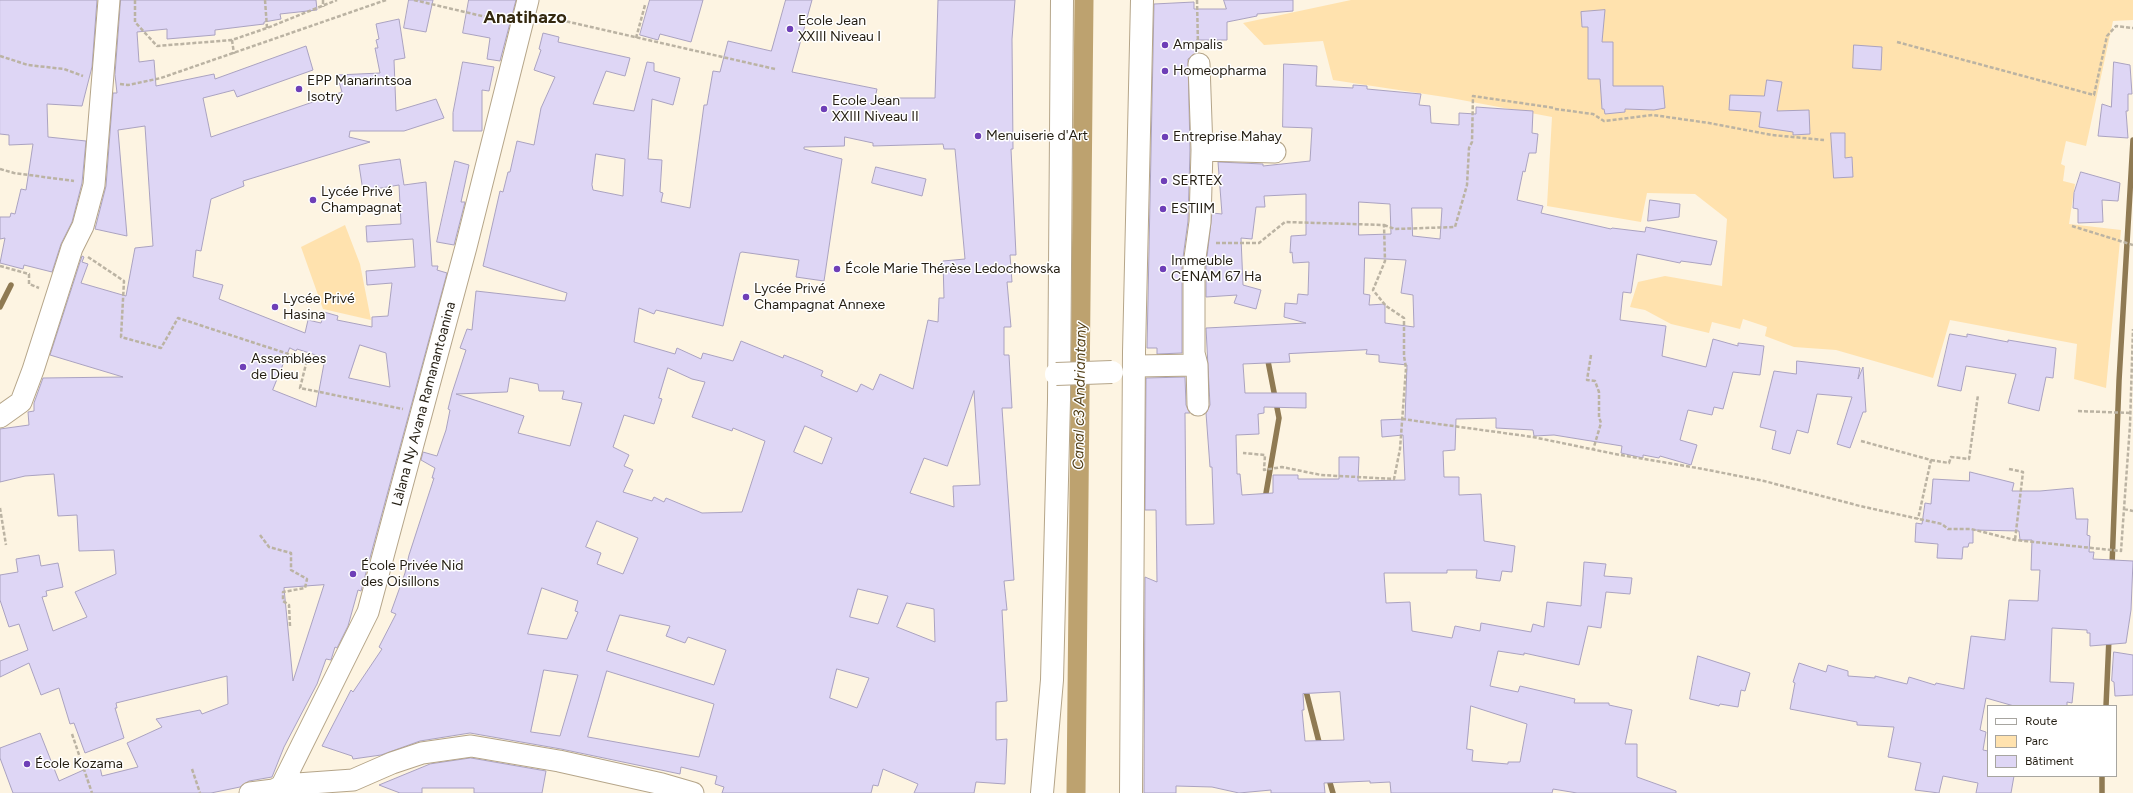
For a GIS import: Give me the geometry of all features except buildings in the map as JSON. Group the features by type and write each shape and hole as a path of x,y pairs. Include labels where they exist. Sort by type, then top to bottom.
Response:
{"main road":[{"path":"1042,793 1052,680 1060,351 1062,0"},
{"path":"1131,793 1134,352 1142,0"},
{"path":"1060,351 1050,372 1056,374 1112,372 1134,352"}],"street":[{"path":"0,417 21,402 33,370 56,294 72,248 83,226 94,183 110,0"},
{"name":"Làlana Ny Avana Ramanantoanina","path":"280,789 368,612 466,247 533,7"},
{"path":"1198,405 1197,366 1194,353 1194,280 1200,222 1202,150 1199,64"},
{"path":"1202,150 1275,152"},
{"path":"1134,352 1136,366 1197,366"},
{"path":"250,793 280,789 326,788 353,780 392,763 422,753 471,746 559,761 662,784 693,793"}],"path":[{"path":"135,0 135,22 157,46 232,40 324,7 337,0"},
{"path":"265,0 267,28"},
{"path":"323,0 324,7"},
{"path":"0,56 28,65 64,69 103,83 128,85 161,78 234,54 386,0"},
{"path":"414,0 504,21"},
{"path":"1197,0 1199,64"},
{"path":"636,38 645,5"},
{"path":"533,7 636,38 775,69"},
{"path":"1897,42 2094,95 2107,36 2116,26 2133,28"},
{"path":"232,40 234,54"},
{"path":"1197,243 1259,243 1285,222 1384,225 1395,229 1455,227 1468,185 1469,148 1472,142 1473,96 1593,114 1604,121 1653,115 1709,123 1772,135 1824,140"},
{"path":"0,169 14,173 94,183"},
{"path":"1243,453 1265,455 1264,470 1282,467 1321,475 1394,479 1400,449 1406,368 1404,356 1404,318 1386,306 1373,290 1385,261 1384,225"},
{"path":"2072,226 2133,245"},
{"path":"72,248 124,281 121,337 161,348 178,318 307,360 300,388 406,410"},
{"path":"0,266 29,274 28,284 56,294"},
{"path":"1402,419 1533,437 1594,450 1764,481 1942,524 1948,529 1971,529 2015,540 2121,551 2130,413 2133,329"},
{"path":"1591,355 1587,380 1595,381 1599,392 1599,417 1601,423 1594,450"},
{"path":"1861,442 1930,460 1949,463 1951,458 1968,459 1978,395"},
{"path":"2078,411 2130,413"},
{"path":"1918,519 1930,460"},
{"path":"2009,469 2023,472 2015,540"},
{"path":"0,508 6,545"},
{"path":"2124,510 2133,511"},
{"path":"260,535 269,547 290,553 291,570 306,579 305,588 283,592 283,601 290,605 290,626"},
{"path":"72,734 92,793"},
{"path":"192,769 200,793"}],"green space":[{"path":"1351,0 2133,0 2133,20 2113,21 2086,146 2066,141 2061,164 2065,166 2063,181 2075,184 2069,224 2121,230 2106,388 2074,379 2077,344 1950,320 1933,378 1836,350 1794,347 1765,336 1767,327 1743,319 1740,329 1712,322 1709,333 1671,324 1645,310 1630,307 1638,282 1665,276 1722,286 1727,219 1695,194 1647,193 1641,222 1547,206 1552,117 1451,98 1333,80 1323,41 1264,45 1243,23"},
{"path":"345,225 360,264 371,320 323,309 301,247"}],"waterway":[{"name":"Canal c3 Andriantany","path":"1076,793 1084,0"},
{"path":"2112,566 2119,381 2133,140"},
{"path":"0,307 11,285"},
{"path":"1265,499 1279,418 1267,356"},
{"path":"2106,705 2109,638"},
{"path":"1305,687 1320,746"},
{"path":"1328,776 1333,793"},
{"path":"2102,777 2102,793"}],"place":[{"name":"Ecole Jean XXIII Niveau I","path":"790,29"},
{"name":"Ampalis","path":"1165,45"},
{"name":"Homeopharma","path":"1165,71"},
{"name":"EPP Manarintsoa Isotry","path":"299,89"},
{"name":"Ecole Jean XXIII Niveau II","path":"824,109"},
{"name":"Menuiserie d'Art","path":"978,136"},
{"name":"Entreprise Mahay","path":"1165,137"},
{"name":"SERTEX","path":"1164,181"},
{"name":"Lycée Privé Champagnat","path":"313,200"},
{"name":"ESTIIM","path":"1163,209"},
{"name":"École Marie Thérèse Ledochowska","path":"837,269"},
{"name":"Immeuble CENAM 67 Ha","path":"1163,269"},
{"name":"Lycée Privé Champagnat Annexe","path":"746,297"},
{"name":"Lycée Privé Hasina","path":"275,307"},
{"name":"Assemblées de Dieu","path":"243,367"},
{"name":"École Privée Nid des Oisillons","path":"353,574"},
{"name":"École Kozama","path":"27,764"}],"district":[{"name":"Anatihazo","path":"525,18"}]}
